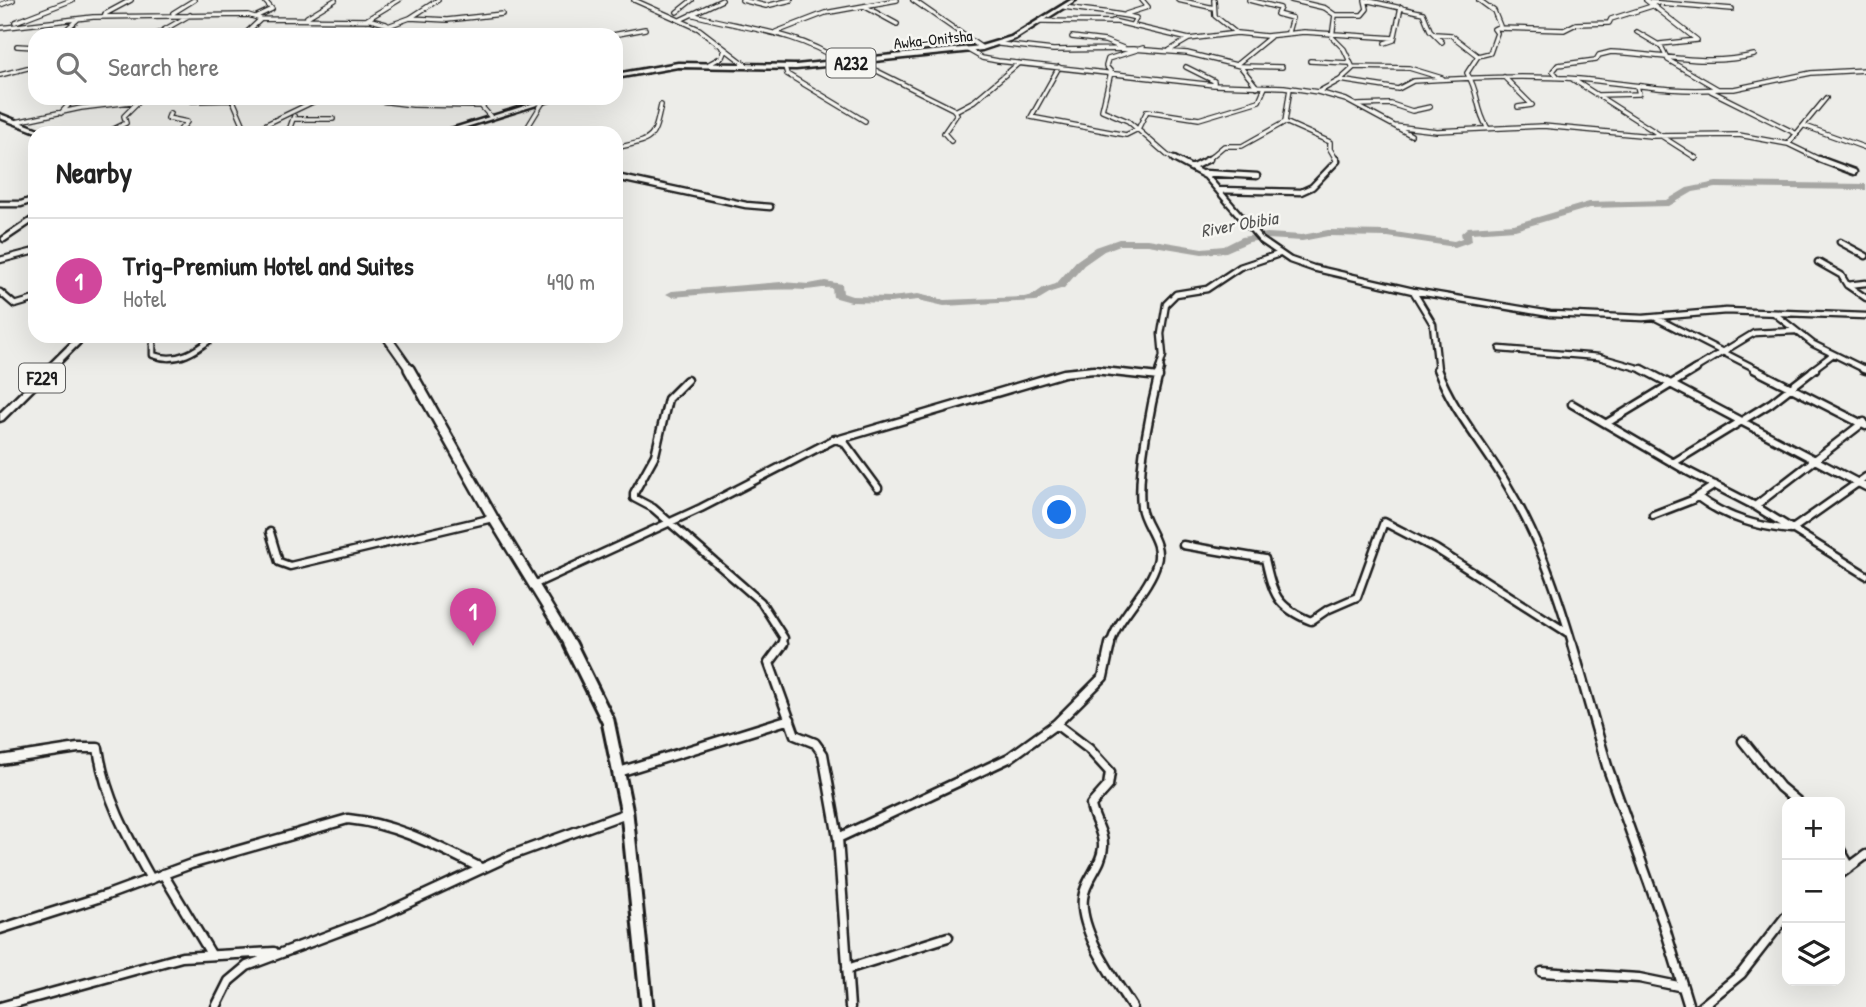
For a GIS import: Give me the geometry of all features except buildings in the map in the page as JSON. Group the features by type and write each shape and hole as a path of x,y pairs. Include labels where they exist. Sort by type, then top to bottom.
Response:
{"main road":[{"name":"Awka-Onitsha","path":"744,64 785,67 859,62 999,44 1072,0"},
{"name":"Awka-Onitsha","path":"623,74 656,67 712,63 795,64 981,47 1007,38 1072,0"},
{"path":"456,126 526,105"},
{"path":"462,126 526,105"},
{"path":"1,116 28,127"},
{"path":"1,116 28,130"},
{"name":"F229","path":"0,418 76,343"},
{"path":"392,343 420,384 494,518 586,670 608,721 627,813 648,1007"}],"street":[{"path":"0,5 13,0"},
{"path":"0,28 72,0"},
{"path":"104,15 131,0"},
{"path":"172,14 194,0"},
{"path":"250,28 259,17 272,9 264,0"},
{"path":"305,19 335,0"},
{"path":"366,20 399,0"},
{"path":"388,26 410,18 438,0"},
{"path":"634,0 680,19 710,37 744,64"},
{"path":"665,14 677,12 692,0"},
{"path":"665,23 722,0"},
{"path":"742,0 766,6 791,0"},
{"path":"776,32 808,18 897,0"},
{"path":"913,0 981,47"},
{"path":"919,4 930,0"},
{"path":"1126,14 1148,7 1142,0"},
{"path":"1178,0 1214,8"},
{"path":"1214,0 1215,16 1237,33"},
{"path":"1249,0 1280,8 1277,14 1292,18 1288,33"},
{"path":"1291,0 1325,8 1335,15 1362,15 1367,9 1365,0 1379,0 1401,6 1423,13 1442,42"},
{"path":"1479,0 1494,11 1499,28"},
{"path":"1646,1 1697,40 1659,45"},
{"path":"1646,1 1732,9"},
{"path":"862,5 897,24"},
{"path":"1385,43 1394,38 1401,6"},
{"path":"1487,127 1479,113 1477,89 1468,71 1478,56 1490,53 1497,33 1494,29 1568,30 1576,24 1609,23 1611,19 1652,6"},
{"path":"1064,7 1126,14 1136,18 1132,25"},
{"path":"677,12 680,19"},
{"path":"0,28 104,15 172,14 366,20 391,28"},
{"path":"691,14 776,32 831,54 839,61"},
{"path":"168,28 191,15"},
{"path":"410,18 443,20 502,15"},
{"path":"1318,92 1351,71 1346,52 1333,40 1331,34 1335,15"},
{"path":"68,28 83,17"},
{"path":"1041,20 1116,22 1189,39 1237,33 1394,38"},
{"path":"623,33 645,29"},
{"path":"1637,32 1659,45 1668,60 1718,89"},
{"path":"1435,34 1451,35 1478,56"},
{"path":"1239,65 1270,36"},
{"path":"1072,37 1105,41 1123,48"},
{"path":"1170,50 1189,39"},
{"path":"1086,40 1088,51"},
{"path":"999,44 1029,49 1170,50 1239,65 1282,67"},
{"path":"17,46 28,47"},
{"path":"1111,72 1106,66 1108,59 1143,48"},
{"path":"712,63 722,57 725,50"},
{"path":"968,50 986,59 1059,68 1227,86 1265,86 1318,92 1356,105 1410,135"},
{"path":"1558,78 1553,71 1558,65 1596,60 1599,55 1611,52 1668,60 1721,62 1754,55"},
{"path":"1310,61 1403,66 1424,70 1444,79"},
{"path":"859,62 918,89 955,111"},
{"path":"955,111 974,101 1019,63"},
{"path":"1239,65 1257,87"},
{"path":"785,67 787,74 865,121"},
{"path":"1186,67 1214,83"},
{"path":"0,75 28,68"},
{"path":"1059,68 1041,95 1031,117 1126,135 1138,129 1147,111 1199,119 1259,101 1265,86"},
{"path":"1340,80 1398,89 1413,81 1470,77 1558,78 1637,86 1730,90 1777,78 1840,69 1866,70"},
{"path":"1111,72 1102,110 1138,129 1167,155 1202,173 1261,240 1279,254 1312,268 1413,292 1550,314 1656,317 1707,311 1866,317"},
{"path":"1504,77 1532,105 1518,107"},
{"path":"1572,79 1666,136 1696,158"},
{"path":"1595,95 1639,94 1637,86"},
{"path":"1285,122 1290,88"},
{"path":"1709,90 1795,133"},
{"path":"1788,144 1795,133 1805,127 1826,98"},
{"path":"1356,105 1391,104 1412,111 1430,107"},
{"path":"61,113 68,105"},
{"path":"16,122 113,105"},
{"path":"120,126 125,123 124,116 135,105"},
{"path":"235,105 246,126"},
{"path":"263,126 306,105"},
{"path":"412,105 483,106 490,116"},
{"path":"529,126 541,105"},
{"path":"623,146 649,140 662,105"},
{"path":"291,126 294,111"},
{"path":"951,141 944,134 956,118 955,111"},
{"path":"170,113 168,118 187,122 184,126"},
{"path":"294,119 333,119"},
{"path":"1191,167 1206,161 1224,146 1242,146 1285,122"},
{"path":"1218,190 1294,193 1307,192 1315,186 1323,172 1337,161 1330,149 1330,142 1285,122"},
{"path":"1394,126 1437,131 1544,126 1666,136 1739,135 1788,144 1838,168 1854,172"},
{"path":"1805,127 1866,148"},
{"path":"1202,173 1257,176"},
{"path":"623,179 746,205 770,207"},
{"path":"0,204 28,202"},
{"path":"4,239 28,223"},
{"path":"1840,242 1866,256"},
{"path":"0,260 28,253"},
{"path":"838,838 1009,758 1056,724 1103,677 1111,640 1145,589 1158,560 1155,540 1141,511 1140,495 1152,400 1163,356 1162,319 1170,298 1206,289 1240,267 1279,254"},
{"path":"1818,262 1841,275 1847,285 1866,299"},
{"path":"1847,285 1866,283"},
{"path":"0,292 15,304 28,301"},
{"path":"1413,292 1433,324 1437,369 1441,381 1455,408 1507,484 1554,581 1607,766 1664,925 1689,1007"},
{"path":"1773,313 1832,355 1866,370"},
{"path":"1656,317 1865,424 1755,506"},
{"path":"1607,423 1759,331 1795,331"},
{"path":"153,343 153,355 169,359 189,355 205,343"},
{"path":"1500,349 1621,361 1673,383 1866,487"},
{"path":"1673,463 1792,388 1832,355"},
{"path":"533,585 701,508 828,441 1064,373 1094,370 1159,377"},
{"path":"687,380 668,399 655,455 634,493 634,498 653,508 745,587 768,611 784,639 784,643 769,663 795,735 813,741 820,746 823,754 838,838 850,1007"},
{"path":"1572,404 1673,463 1755,506 1866,575"},
{"path":"840,439 878,488"},
{"path":"1698,497 1706,504 1749,525 1791,530 1866,477"},
{"path":"1653,514 1698,497 1715,485"},
{"path":"270,532 279,562 290,566 494,518"},
{"path":"1183,545 1265,559 1273,593 1287,612 1311,621 1327,610 1357,597 1384,522 1436,549 1568,633"},
{"path":"619,772 790,719"},
{"path":"1056,724 1102,760 1111,774 1111,782 1091,806 1103,846 1100,861 1083,899 1088,925 1114,979 1132,1007"},
{"path":"1744,741 1780,787 1792,797"},
{"path":"0,760 78,748 98,748 102,775 116,816 151,879"},
{"path":"216,1007 229,981 237,972 283,951 318,941 375,918 481,868 627,813"},
{"path":"0,929 191,864 348,819 368,821 412,834 481,868"},
{"path":"1845,870 1866,855"},
{"path":"1845,858 1850,866"},
{"path":"163,874 211,954"},
{"path":"1701,1007 1741,974 1782,921"},
{"path":"847,969 948,937"},
{"path":"0,1007 182,957 283,951"},
{"path":"1542,972 1639,978 1683,987"}],"waterway":[{"name":"River Obibia","path":"672,294 825,284 838,286 837,295 851,299 890,300 918,297 944,303 1024,300 1036,298 1047,290 1060,286 1080,263 1100,249 1119,242 1148,242 1202,251 1226,249 1246,239 1267,236 1302,238 1328,233 1388,234 1455,244 1468,239 1468,230 1515,227 1589,205 1669,203 1690,190 1716,185 1866,187"}],"place":[{"name":"Trig-Premium Hotel and Suites","path":"473,646"}]}
